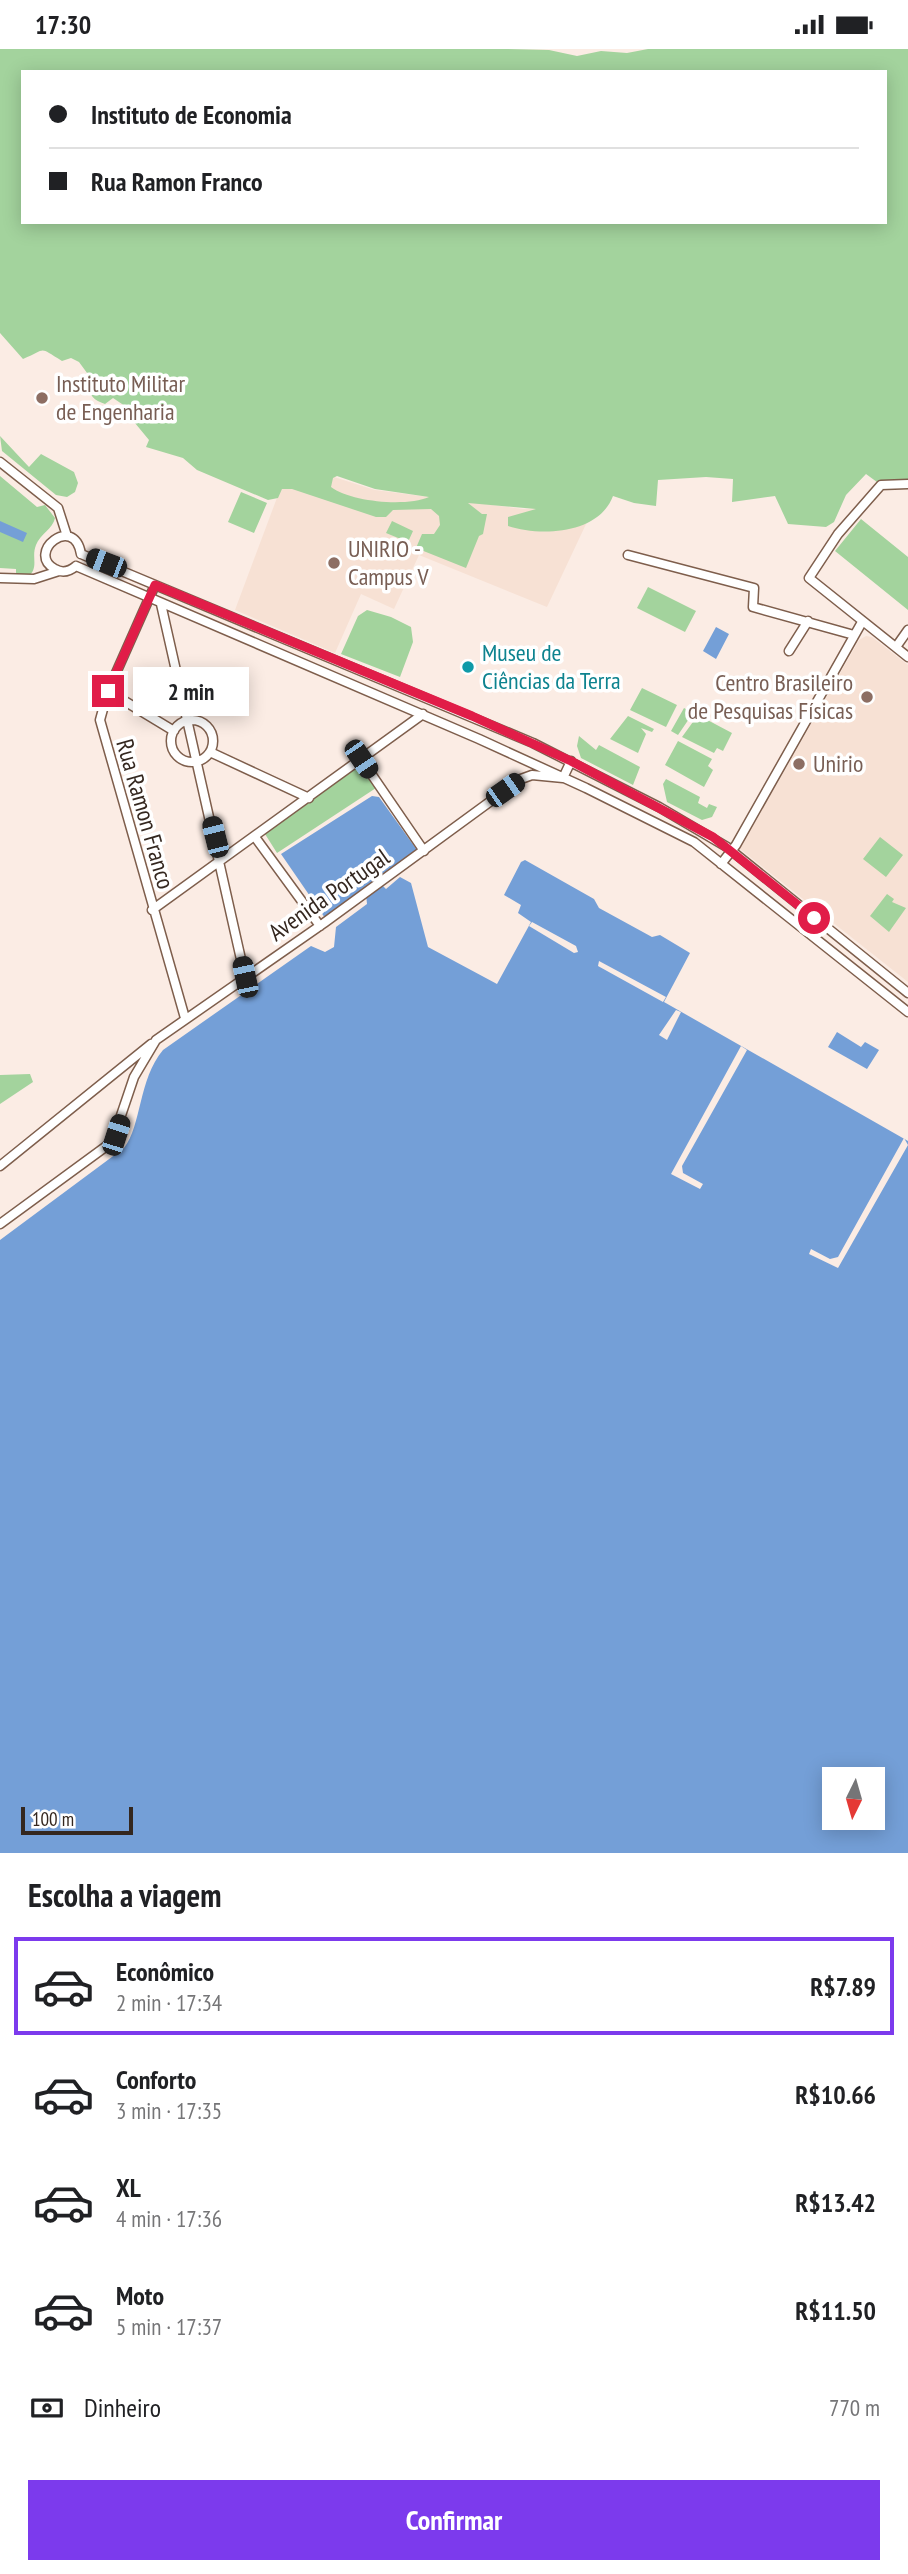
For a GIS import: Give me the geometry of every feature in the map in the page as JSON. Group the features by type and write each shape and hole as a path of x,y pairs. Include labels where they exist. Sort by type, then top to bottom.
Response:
{"street":[{"path":"0,462 58,508 66,536"},
{"path":"908,484 881,485 838,534 809,578 908,657"},
{"path":"59,571 49,564 47,547 55,538 66,536 77,542 81,554 76,566"},
{"path":"81,554 542,747 707,833 908,993"},
{"path":"628,555 755,589 753,607 854,635"},
{"path":"0,577 34,579 76,566 423,714 563,778 694,842 908,1012"},
{"name":"Rua Ramon Franco","path":"155,585 108,691 102,711 101,731 185,1017"},
{"path":"161,604 222,862 245,977"},
{"path":"789,651 808,621"},
{"path":"238,636 244,622"},
{"path":"721,864 732,851 862,622"},
{"path":"896,647 908,630"},
{"path":"108,691 174,731"},
{"path":"152,910 222,862 423,714"},
{"path":"188,720 208,726 214,738 211,752 197,761 185,761 176,753 171,742 174,731 188,720"},
{"path":"533,764 542,747"},
{"path":"211,752 309,798"},
{"path":"361,759 422,853"},
{"path":"563,778 571,761"},
{"name":"Avenida Portugal","path":"0,1224 112,1142 134,1077 156,1040 185,1017 322,925 521,779 532,775 563,778"},
{"path":"255,837 322,925"},
{"path":"869,983 879,969"},
{"path":"0,1167 156,1040"},
{"path":"124,1064 134,1077"}],"shaded area":[{"name":"UNIRIO - Campus V","path":"290,463 375,490 523,509 595,505 547,607 419,555 394,609 361,594 335,653 235,610"},
{"path":"866,636 872,637 908,665 908,982 740,849 859,640"}],"green space":[{"path":"0,49 505,49 549,50 577,56 601,51 627,53 648,49 908,49 908,483 881,485 866,474 846,495 834,522 826,527 788,524 775,496 732,502 733,479 706,477 658,480 656,506 613,496 606,509 595,518 582,525 552,531 508,526 508,517 536,509 468,503 482,514 487,514 483,534 479,536 466,568 416,548 422,534 434,534 440,525 439,516 431,509 393,510 386,517 376,517 292,489 282,489 278,498 268,500 197,470 183,458 146,447 149,440 130,417 128,408 113,398 105,404 93,397 89,391 90,377 79,362 71,358 62,361 42,351 23,359 0,333","holes":["337,476 375,489 429,497 407,502 379,501 352,496 331,487 333,478"]},
{"path":"0,436 29,467 41,454 74,472 78,483 75,492 67,497 56,495 2,451"},
{"path":"0,476 37,507 45,505 55,518 36,545 34,569 29,576 16,575 16,569 0,568"},
{"path":"241,492 267,503 254,533 228,522"},
{"path":"861,519 908,557 908,610 835,551"},
{"path":"392,521 413,531 408,542 386,533"},
{"path":"648,587 696,611 685,632 637,608"},
{"path":"367,610 391,617 411,627 413,642 400,677 341,654 358,616"},
{"path":"642,688 677,705 666,727 630,710"},
{"path":"684,708 693,713 678,735 671,731"},
{"path":"698,715 732,733 723,751 717,748 714,753 682,737"},
{"path":"628,716 654,729 652,732 641,728 646,734 638,753 610,739"},
{"path":"579,736 596,750 599,745 640,767 633,785 581,758 577,746"},
{"path":"678,741 712,759 708,766 713,770 704,787 665,765"},
{"path":"359,765 376,788 277,853 265,834"},
{"path":"666,779 700,797 698,803 707,808 709,804 717,807 712,817 702,820 667,802 663,784"},
{"path":"880,837 903,855 886,877 863,859"},
{"path":"887,894 894,899 892,902 906,908 889,932 870,916"},
{"path":"30,1074 33,1082 0,1104 0,1075"}],"water":[{"path":"0,521 27,533 23,542 0,532"},
{"path":"716,627 729,634 716,659 703,651"},
{"path":"372,796 379,797 417,850 380,883 386,889 400,877 411,883 428,947 497,984 531,922 518,913 521,905 504,895 521,862 525,860 594,899 599,908 652,937 660,935 690,953 664,1002 908,1141 908,1853 0,1853 0,1240 124,1148 134,1127 149,1075 163,1050 311,946 325,952 334,947 336,927 367,904 366,894 325,918 281,854"},
{"path":"837,1032 861,1047 865,1042 879,1050 867,1069 828,1047"}],"pier":[{"path":"532,922 576,946 578,952 574,953 529,926"},
{"path":"599,961 666,997 663,1002 598,966"},
{"path":"676,1010 681,1012 667,1040 659,1035"},
{"path":"741,1046 747,1050 682,1166 683,1173 703,1184 700,1189 671,1174"},
{"path":"904,1138 908,1145 838,1268 809,1254 811,1249 830,1259 838,1257"}],"place":[{"name":"Instituto Militar de Engenharia","path":"42,398"},
{"name":"UNIRIO - Campus V","path":"334,563"},
{"name":"Museu de Ciências da Terra","path":"468,667"},
{"name":"Centro Brasileiro de Pesquisas Físicas","path":"867,697"},
{"name":"Unirio","path":"799,764"}],"route":[{"path":"108,691 155,585 472,716 571,761 713,837 814,918"}]}
